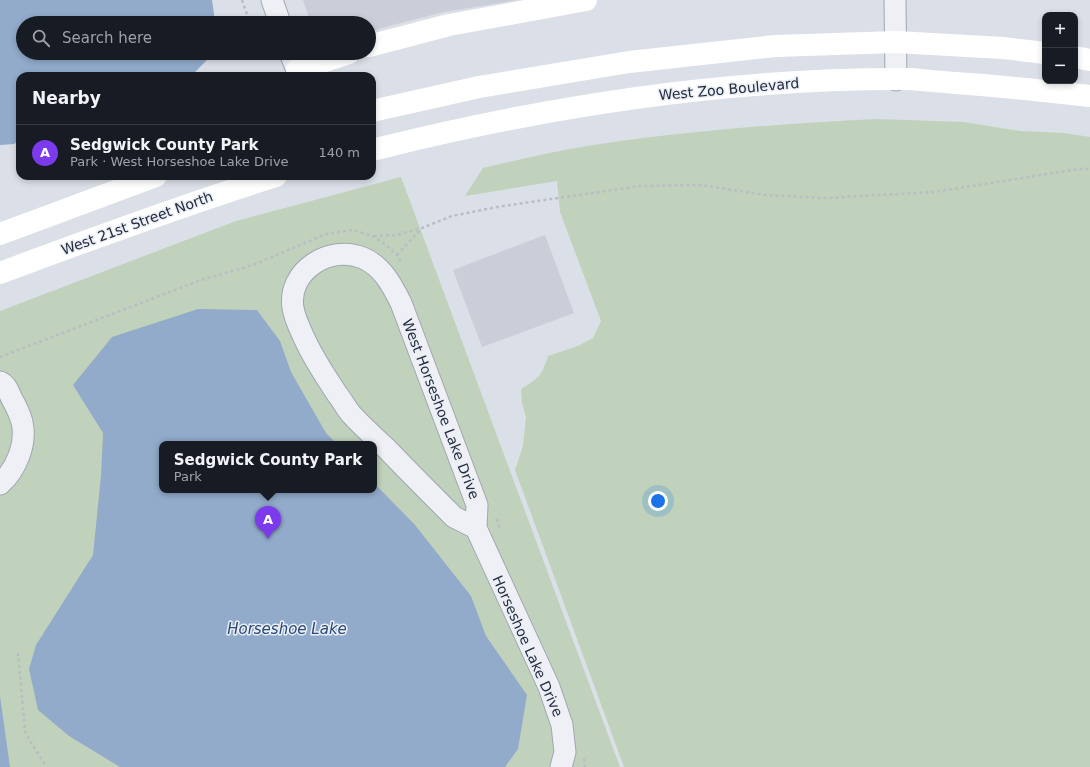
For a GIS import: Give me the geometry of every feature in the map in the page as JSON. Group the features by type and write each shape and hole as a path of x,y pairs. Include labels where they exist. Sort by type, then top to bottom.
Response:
{"main road":[{"path":"376,44 449,25 586,0"},
{"path":"376,110 479,86 629,62 775,46 896,42 1003,48 1042,54"},
{"path":"1078,58 1090,60"},
{"path":"295,66 320,60"},
{"name":"West Zoo Boulevard","path":"376,149 430,135 517,117 623,100 742,86 824,81 910,80 1010,87 1090,96"},
{"path":"0,234 145,180"},
{"name":"West 21st Street North","path":"0,274 113,231 262,180"}],"street":[{"path":"272,0 278,16"},
{"path":"895,0 896,80"},
{"name":"West Horseshoe Lake Drive","path":"338,254 350,254 363,258 377,266 393,286 401,303 477,505 476,528 454,518 350,413 316,363 296,322 293,307 293,292 300,277 308,267 322,258 338,254"},
{"path":"0,382 4,384 22,423 22,444 18,459 9,476 0,484"},
{"name":"Horseshoe Lake Drive","path":"476,528 549,687 562,724 565,752 562,767"}],"path":[{"path":"242,0 248,16"},
{"path":"373,236 396,235 422,228 452,216 497,207 640,186 700,185 766,195 825,198 934,192 1079,169 1090,169"},
{"path":"397,255 422,228"},
{"path":"18,653 25,731 45,767"}],"shaded area":[{"path":"303,0 517,0 444,12 376,30 376,16 309,16"},
{"path":"545,235 574,313 482,347 453,270"}],"green space":[{"path":"876,119 964,122 1020,131 1064,133 1090,137 1090,767 624,767 515,470 523,446 526,417 522,403 521,389 539,376 544,368 548,356 578,346 593,338 601,321 560,212 557,181 465,196 483,168 574,148 695,132"},
{"path":"401,177 620,767 0,767 0,311 236,221"}],"water":[{"path":"0,0 212,0 214,16 16,16 16,60 207,60 195,72 16,72 16,143 0,145"},
{"name":"Horseshoe Lake","path":"198,309 257,310 280,341 291,372 326,433 334,441 159,441 159,493 377,493 377,486 415,525 471,596 486,636 527,695 518,749 505,767 120,767 69,736 38,710 29,669 36,645 93,555 101,476 103,433 73,385 112,337"},
{"path":"0,696 10,767 0,767"}],"place":[{"name":"Sedgwick County Park","path":"268,539"}]}
